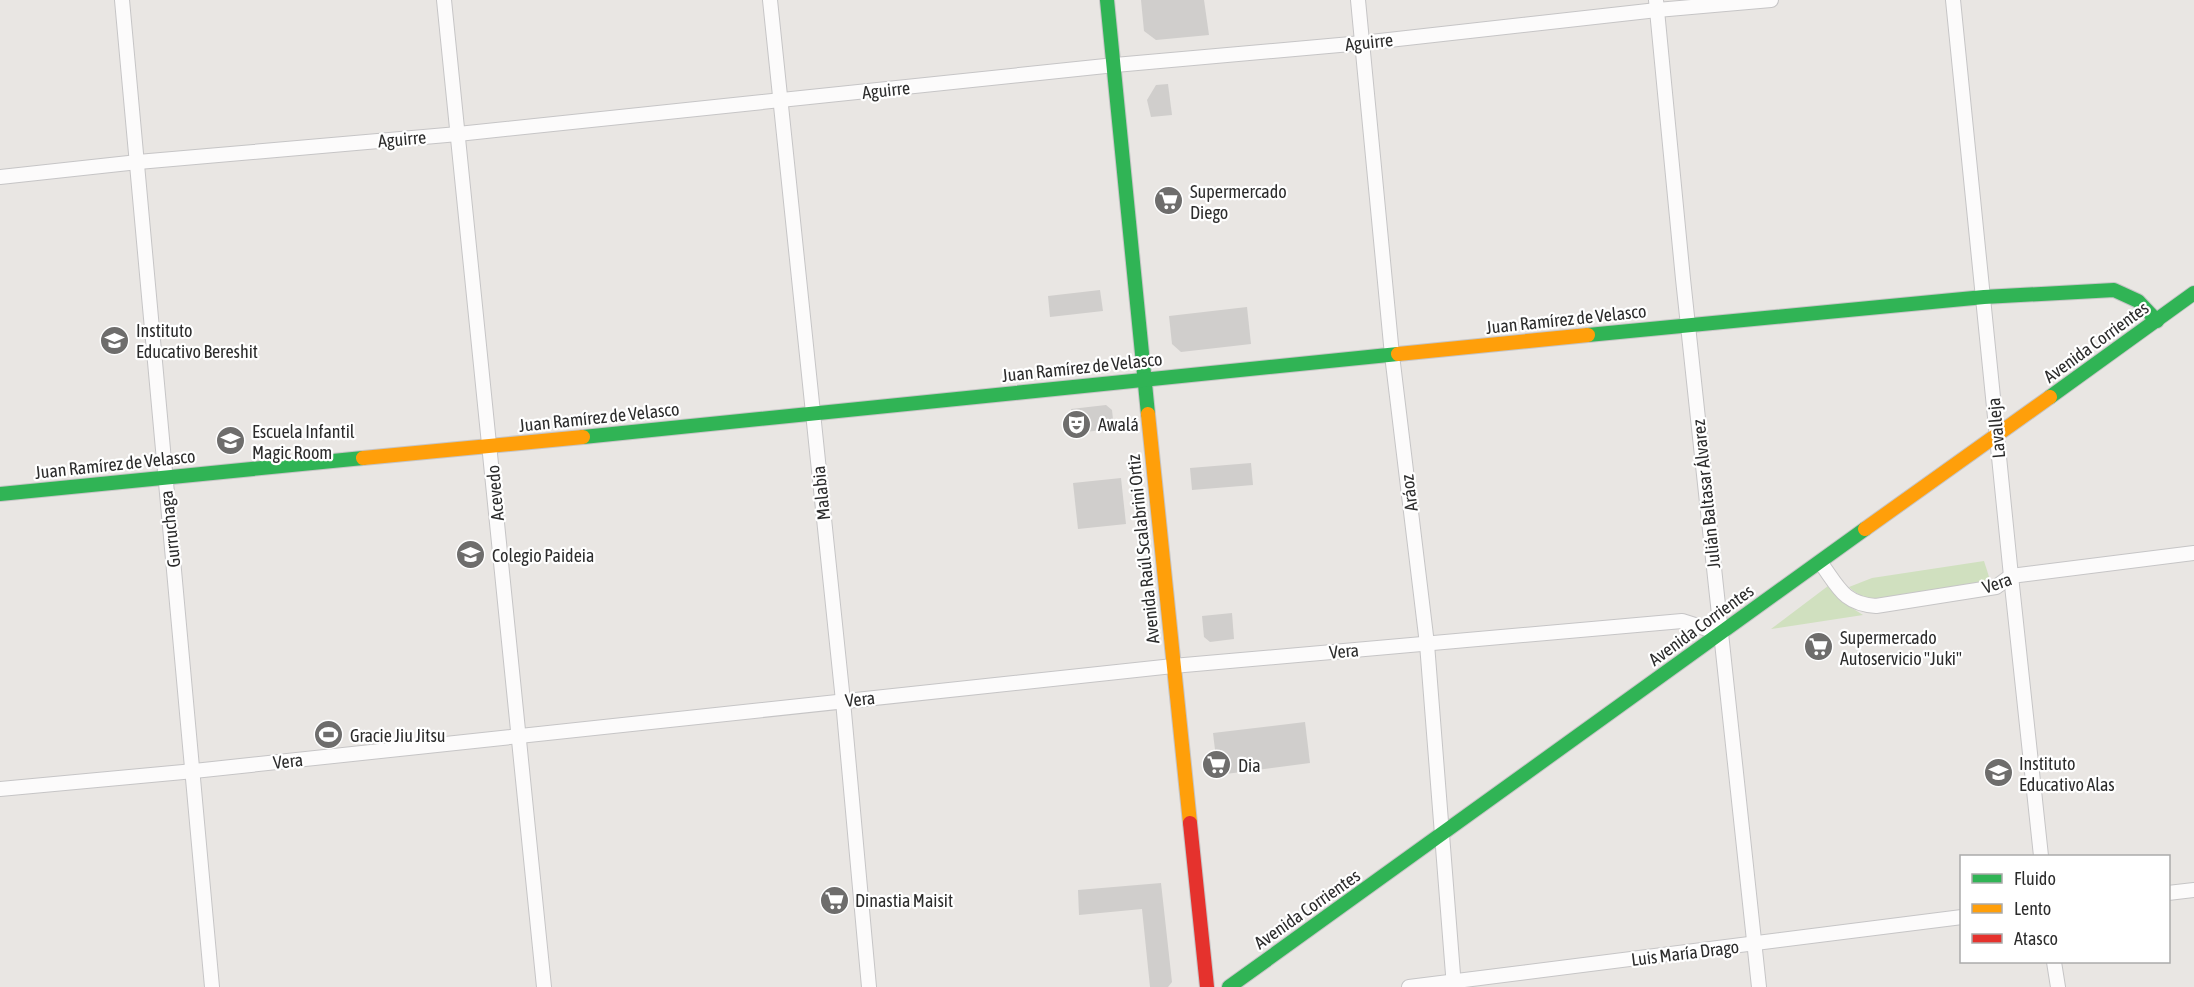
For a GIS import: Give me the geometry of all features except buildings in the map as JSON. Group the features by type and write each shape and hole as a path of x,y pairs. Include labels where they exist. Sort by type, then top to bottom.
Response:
{"main road":[{"name":"Avenida Raúl Scalabrini Ortiz","path":"1107,0 1173,666 1208,987"},
{"name":"Juan Ramírez de Velasco","path":"0,494 812,414 1144,378 1392,356 1430,350 1984,297 2114,290 2127,294 2140,302 2157,321"},
{"name":"Avenida Corrientes","path":"1229,987 2194,293"}],"street":[{"name":"Gurruchaga","path":"122,0 212,987"},
{"name":"Acevedo","path":"444,0 544,987"},
{"name":"Malabia","path":"770,0 843,701 869,987"},
{"name":"Aráoz","path":"1358,0 1392,356 1427,644 1453,984"},
{"name":"Aguirre","path":"0,177 138,162 458,134 1114,65 1362,43 1657,5 1771,0"},
{"name":"Lavalleja","path":"1953,0 2041,855"},
{"name":"Julián Baltasar Álvarez","path":"1657,5 1688,325 1759,987"},
{"name":"Vera","path":"1820,562 1848,598 1860,605 1876,606 1996,587 2011,576 2194,553"},
{"name":"Vera","path":"0,789 194,771 1173,666 1682,621 1720,633"},
{"path":"2170,893 2194,890"},
{"name":"Luis María Drago","path":"1409,987 1453,984 1960,917"},
{"path":"2054,963 2058,987"}],"green space":[{"path":"1984,561 1991,583 1883,600 1864,597 1849,587 1872,578"},
{"path":"1828,586 1841,601 1863,615 1771,629"}],"traffic: fast":[{"path":"1107,0 1148,414"},
{"path":"1588,335 1984,297 2114,290 2138,301 2157,321"},
{"path":"2050,397 2194,293"},
{"path":"583,437 1398,354"},
{"path":"0,494 363,458"},
{"path":"1229,987 1865,529"}],"traffic: slow":[{"path":"1398,354 1588,335"},
{"path":"1865,529 2050,397"},
{"path":"1148,414 1190,823"},
{"path":"363,458 583,437"}],"traffic: jam":[{"path":"1190,823 1207,987"}],"place":[{"name":"Supermercado Diego","path":"1169,201"},
{"name":"Instituto Educativo Bereshit","path":"115,340"},
{"name":"Awalá","path":"1077,424"},
{"name":"Escuela Infantil Magic Room","path":"231,441"},
{"name":"Colegio Paideia","path":"471,555"},
{"name":"Supermercado Autoservicio \"Juki\"","path":"1819,647"},
{"name":"Gracie Jiu Jitsu","path":"329,735"},
{"name":"Dia","path":"1217,765"},
{"name":"Instituto Educativo Alas","path":"1998,773"},
{"name":"Dinastia Maisit","path":"834,900"}]}
